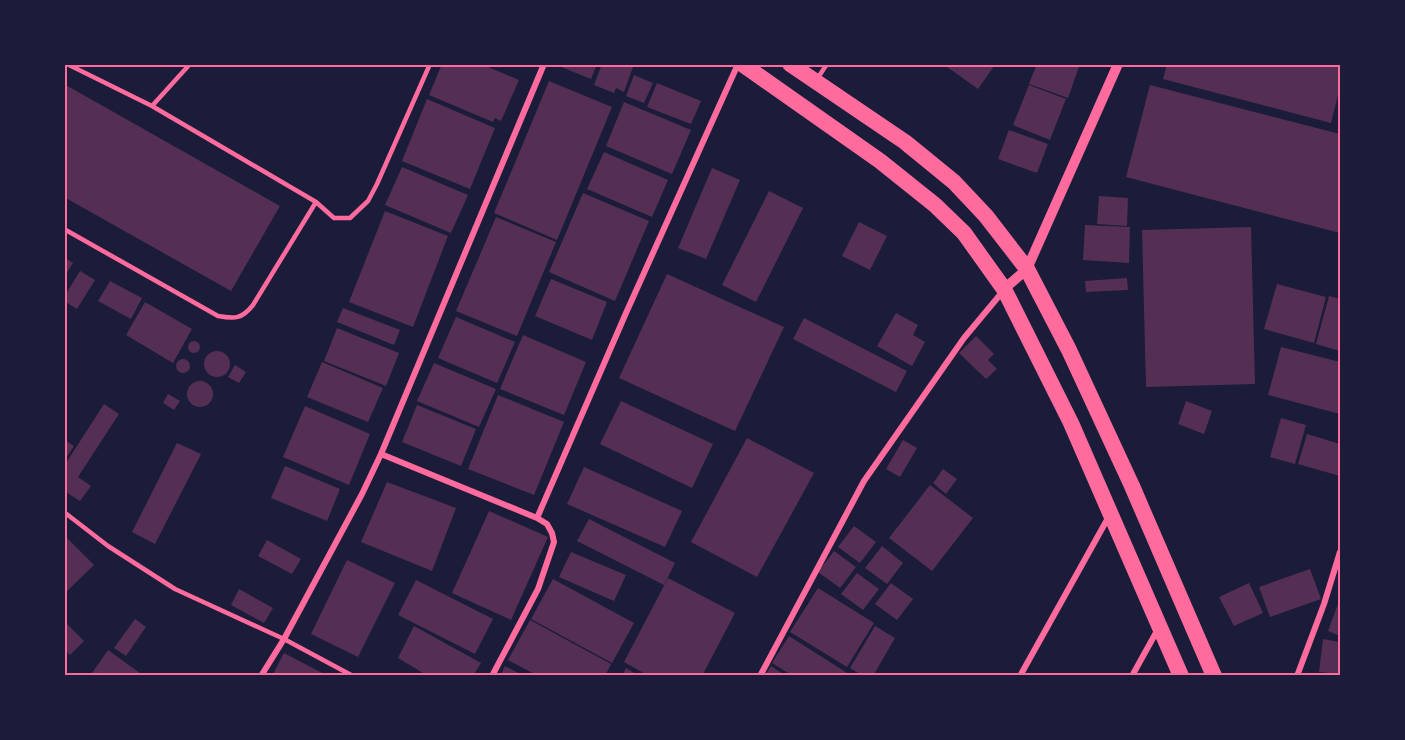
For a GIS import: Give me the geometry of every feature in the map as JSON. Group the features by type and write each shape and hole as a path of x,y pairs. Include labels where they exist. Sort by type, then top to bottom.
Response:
{"highway":[{"path":"740,64 880,161 935,205 964,233 1004,289 1071,423 1181,675"},
{"path":"790,64 906,142 954,182 986,216 1027,269 1079,371 1132,486 1214,675"}],"street":[{"path":"261,675 284,639 381,454 544,64"},
{"path":"537,518 645,270 740,64"},
{"path":"760,675 864,481 964,338 1004,289 1027,269 1118,64"},
{"path":"381,454 537,518 547,524 552,533 554,542 538,589 492,675"},
{"path":"1020,675 1110,515"},
{"path":"1298,675 1341,552"},
{"path":"1132,675 1159,626"}],"lane":[{"path":"67,64 152,106 316,202 334,218 350,218 368,201 430,64"},
{"path":"152,106 190,64"},
{"path":"816,82 827,64"},
{"path":"64,229 218,316 232,318 245,315 253,305 316,202"},
{"path":"64,512 108,546 175,589 284,639 353,675"}],"building":[{"path":"442,64 481,64 519,80 501,121 495,118 493,122 429,95"},
{"path":"554,64 597,64 591,79"},
{"path":"602,64 627,64 633,67 624,92 616,88 614,93 594,85"},
{"path":"943,64 992,64 994,66 978,89"},
{"path":"1037,64 1080,64 1068,98 1029,84"},
{"path":"1167,64 1328,64 1340,68 1340,87 1331,123 1163,79"},
{"path":"634,75 653,83 644,103 626,96"},
{"path":"549,81 612,107 557,240 494,213"},
{"path":"657,83 701,101 691,124 647,107"},
{"path":"64,84 280,206 231,291 64,197"},
{"path":"1029,85 1066,99 1050,140 1013,125"},
{"path":"1150,85 1340,134 1340,233 1126,177"},
{"path":"427,99 495,128 470,189 402,161"},
{"path":"624,102 691,130 672,174 606,146"},
{"path":"1009,130 1048,144 1037,173 998,159"},
{"path":"604,152 668,180 652,217 587,189"},
{"path":"402,167 468,195 451,233 385,205"},
{"path":"712,168 740,180 706,259 678,248"},
{"path":"769,191 803,208 756,302 722,285"},
{"path":"583,193 649,221 615,301 549,272"},
{"path":"1099,196 1128,198 1127,226 1097,224"},
{"path":"385,211 448,236 413,327 349,302"},
{"path":"496,217 556,242 517,336 456,311"},
{"path":"859,222 887,236 870,270 842,256"},
{"path":"1085,225 1130,227 1129,263 1083,260"},
{"path":"1251,227 1255,384 1146,387 1142,230"},
{"path":"64,257 73,263 64,277"},
{"path":"80,271 95,280 77,309 64,301 64,297"},
{"path":"667,274 784,327 735,431 619,378"},
{"path":"1127,278 1128,290 1086,292 1085,281"},
{"path":"551,279 607,302 592,340 535,316"},
{"path":"110,281 142,298 131,319 98,301"},
{"path":"1277,284 1326,297 1314,343 1264,329"},
{"path":"1329,296 1340,299 1340,351 1316,344"},
{"path":"145,302 192,329 173,363 126,335"},
{"path":"343,308 400,330 394,345 337,322"},
{"path":"896,313 918,325 913,335 925,342 912,366 877,346"},
{"path":"456,317 515,342 497,383 438,358"},
{"path":"804,318 907,371 896,392 793,339"},
{"path":"337,328 399,353 386,386 324,361"},
{"path":"523,335 586,362 564,415 500,389"},
{"path":"976,336 994,354 988,360 997,369 986,379 959,353"},
{"path":"196,341 199,342 199,352 192,353 189,352 188,345 189,342"},
{"path":"1281,347 1340,362 1340,414 1268,395"},
{"path":"217,351 226,355 230,364 226,373 217,377 208,373 204,364 208,355"},
{"path":"180,359 186,359 190,366 186,373 180,373 176,369 176,363"},
{"path":"322,362 383,388 368,422 307,397"},
{"path":"434,363 496,389 479,427 417,401"},
{"path":"235,365 246,372 239,383 228,377"},
{"path":"200,381 209,385 213,394 209,403 200,407 191,403 187,394 191,385"},
{"path":"168,394 180,401 174,410 163,403"},
{"path":"498,395 564,422 534,495 468,469"},
{"path":"621,401 713,444 692,488 600,444"},
{"path":"1186,401 1212,411 1204,434 1178,424"},
{"path":"104,404 119,414 78,477 91,486 80,501 64,491 64,466"},
{"path":"417,405 476,429 461,466 402,442"},
{"path":"305,406 370,434 349,485 283,457"},
{"path":"1281,418 1306,425 1295,464 1270,457"},
{"path":"1307,434 1340,444 1340,476 1298,464"},
{"path":"747,438 814,473 757,577 691,542"},
{"path":"64,440 74,446 64,461"},
{"path":"903,440 917,448 900,477 886,469"},
{"path":"177,443 201,454 155,544 132,532"},
{"path":"285,466 340,489 327,521 271,498"},
{"path":"584,467 682,511 665,547 567,504"},
{"path":"943,469 957,479 946,494 933,483"},
{"path":"387,482 456,508 432,571 361,542"},
{"path":"930,485 973,518 932,571 889,538"},
{"path":"489,511 548,537 511,620 452,593"},
{"path":"589,519 675,563 664,585 577,541"},
{"path":"854,526 876,542 860,563 838,547"},
{"path":"64,535 94,565 64,594"},
{"path":"267,540 301,559 292,574 258,556"},
{"path":"882,546 903,563 887,584 865,568"},
{"path":"834,551 856,567 840,588 818,572"},
{"path":"571,552 626,575 614,601 559,577"},
{"path":"347,560 395,583 358,657 311,634"},
{"path":"1310,569 1321,599 1270,617 1259,587"},
{"path":"857,573 879,589 863,610 841,594"},
{"path":"668,578 735,613 702,676 649,676 624,662"},
{"path":"553,579 634,623 612,663 531,619"},
{"path":"416,580 493,619 475,654 398,615"},
{"path":"891,583 913,599 897,620 875,604"},
{"path":"1249,583 1263,613 1234,626 1219,597"},
{"path":"818,588 874,623 847,667 790,632"},
{"path":"239,589 273,608 264,623 231,605"},
{"path":"1340,602 1340,636 1328,631"},
{"path":"135,619 146,627 126,656 114,648"},
{"path":"530,620 611,664 605,676 538,676 508,660"},
{"path":"66,623 84,641 70,655 64,649 64,625"},
{"path":"414,626 481,663 473,676 428,676 398,658"},
{"path":"875,626 895,638 873,676 863,676 850,668"},
{"path":"789,636 852,676 793,676 772,663"},
{"path":"1323,639 1340,642 1340,674 1319,672"},
{"path":"108,650 144,676 90,676"},
{"path":"284,653 328,676 272,676"},
{"path":"505,666 524,676 500,676"},
{"path":"771,666 786,676 765,676"},
{"path":"626,668 639,676 622,676"}]}
